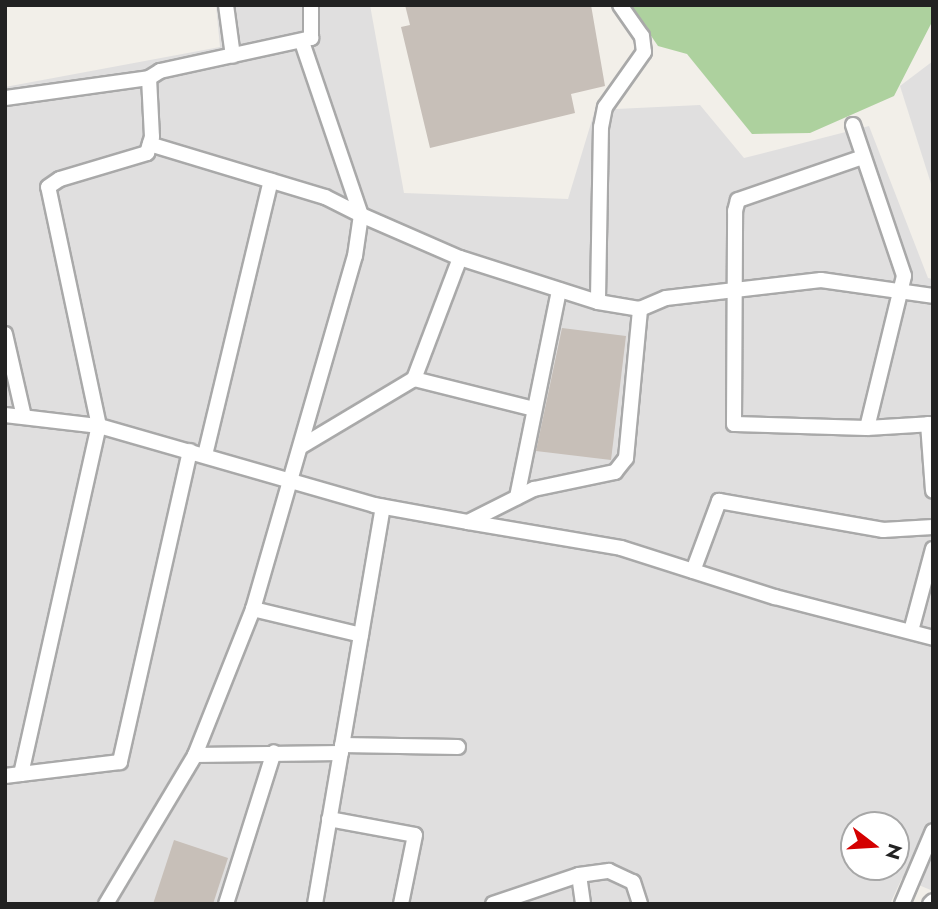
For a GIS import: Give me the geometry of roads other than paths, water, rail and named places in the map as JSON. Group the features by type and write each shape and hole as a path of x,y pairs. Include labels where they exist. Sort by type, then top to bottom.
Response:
{"street":[{"path":"226,5 233,56"},
{"path":"5,98 149,78 160,71 302,42 311,38 311,5"},
{"path":"598,302 601,127 605,107 644,52 642,36 620,5"},
{"path":"106,904 195,755 253,609 355,256 361,215 302,42"},
{"path":"21,774 99,426 48,187 60,179 135,159 147,153 150,144 149,78"},
{"path":"853,125 904,276 904,292 867,428"},
{"path":"150,144 326,198 460,258 598,302 640,309 666,299 821,280 933,296"},
{"path":"863,157 738,200 735,211 734,424 867,428 930,424 933,491"},
{"path":"205,455 271,181"},
{"path":"302,446 414,379 460,258"},
{"path":"517,497 559,290"},
{"path":"468,522 517,497 615,472 626,458 640,309"},
{"path":"5,334 24,417"},
{"path":"414,379 534,409"},
{"path":"5,415 99,426 383,507 621,548 693,571 933,638"},
{"path":"5,776 120,762 190,451"},
{"path":"693,571 719,501 872,528 933,527"},
{"path":"315,904 383,507"},
{"path":"911,631 933,549"},
{"path":"253,609 361,635"},
{"path":"195,755 458,747"},
{"path":"226,904 274,752"},
{"path":"330,818 415,835 401,904"},
{"path":"902,904 933,831"},
{"path":"493,904 579,874 621,874 633,882 640,904"},
{"path":"579,874 583,904"}]}
